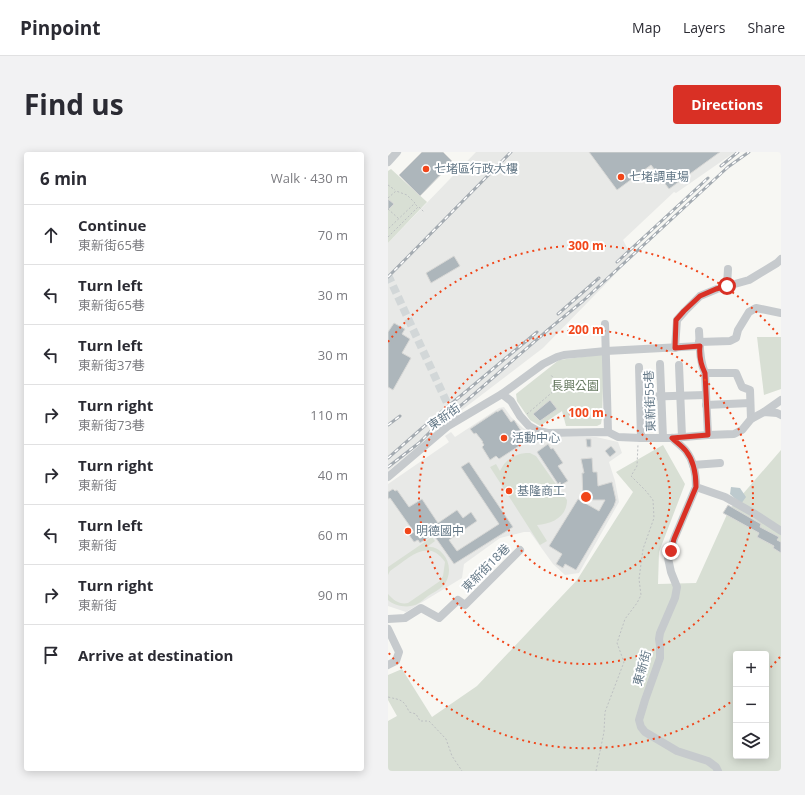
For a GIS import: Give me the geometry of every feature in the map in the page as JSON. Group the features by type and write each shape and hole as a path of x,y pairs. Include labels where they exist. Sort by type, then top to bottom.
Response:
{"street":[{"path":"388,162 397,152"},
{"path":"675,348 676,320 700,296 716,289 749,280 781,259"},
{"path":"727,286 728,269"},
{"name":"東新街","path":"388,477 455,420 502,394 543,364 557,357 606,351 675,348 730,341 736,338 738,330 749,312 756,308 781,313"},
{"path":"605,324 608,432"},
{"path":"699,331 701,365 705,373 708,435"},
{"name":"東新街55巷","path":"660,364 667,438"},
{"path":"679,365 682,437"},
{"path":"639,366 640,438"},
{"path":"705,373 736,373 742,387 750,390 751,419"},
{"path":"502,394 511,401 520,416 529,426 538,431 548,433 608,432 618,437 640,438 734,434 742,430 751,419 781,400"},
{"path":"640,397 705,395"},
{"path":"706,405 750,403"},
{"path":"764,412 777,413 781,415"},
{"path":"667,438 685,450 690,456 696,479 696,487 725,497 781,531"},
{"path":"693,465 720,463"},
{"name":"東新街","path":"696,487 674,539 668,558 671,572 677,587 675,598 660,633 660,658 639,720 641,727 645,732 677,751 708,762 716,767 718,771"},
{"name":"東新街18巷","path":"388,619 405,618 421,608 439,618 458,600 465,605 520,550"},
{"path":"388,665 396,661 399,652 389,632"}],"path":[{"path":"388,184 396,191 407,195 424,212"},
{"path":"388,198 396,191"},
{"path":"388,229 415,203"},
{"path":"388,237 418,207"},
{"path":"388,209 399,219"},
{"path":"527,414 556,389 558,382 550,374"},
{"path":"596,771 604,732 605,712 624,662 617,643 624,619 637,603 641,595 638,579 643,549 654,518 653,500 631,476 637,466 640,438"},
{"path":"388,697 397,698 407,706 409,712 416,714 420,721 429,721 446,739 452,756 462,771"}],"shaded area":[{"path":"476,152 735,152 676,193 674,192 623,240 632,257 543,348 450,419 388,471 388,243"},
{"name":"基隆商工","path":"504,407 511,417 523,428 535,435 546,437 596,437 618,442 622,453 609,462 615,481 619,502 579,573 565,575 553,564 530,532 524,532 500,538 464,564 462,578 406,612 388,606 388,484 449,442 445,436 451,432 455,437 499,408"},
{"path":"731,487 740,488 746,497 741,504 730,494"}],"green space":[{"path":"391,169 427,202 388,243 388,171"},
{"path":"757,337 781,337 781,389 764,395"},
{"name":"長興公園","path":"604,354 601,424 597,426 566,426 562,411 540,426 530,420 517,401 516,394 559,360"},
{"path":"663,445 685,484 659,552 658,584 696,583 729,510 781,450 781,771 388,771 388,721 397,716 388,700 388,675 402,669 432,717 477,686 577,580 633,492 616,472"},
{"path":"526,453 536,456 567,500 564,511 558,518 548,523 537,525 547,541 540,545 490,467 496,464 500,471 510,458"},
{"path":"432,537 435,541 427,547 434,547 440,551 448,562 449,574 446,582 440,589 420,603 408,606 394,604 388,600 388,594 397,602 408,603 440,581 443,576 445,562 432,551 425,551 411,556 390,571 388,575 388,567"}],"building":[{"name":"七堵區行政大樓","path":"422,152 443,152 453,162 420,196 399,175"},
{"name":"七堵調車場","path":"589,152 720,152 669,189 651,165 617,190"},
{"path":"388,199 394,204 388,210"},
{"path":"454,256 460,266 431,283 426,273"},
{"path":"394,323 405,329 402,334 410,339 402,353 411,358 393,390 388,387 388,332"},
{"path":"550,400 557,409 540,421 533,414"},
{"name":"活動中心","path":"502,409 511,422 514,420 525,437 519,440 522,444 499,459 496,456 490,460 482,447 484,445 483,442 476,433 474,434 470,429"},
{"path":"586,439 591,439 591,447 587,447"},
{"path":"548,444 551,449 553,448 563,463 558,466 568,481 561,485 560,482 558,484 537,452"},
{"path":"611,446 616,452 610,457 605,451"},
{"path":"592,458 593,472 597,472 598,486 612,482 616,500 614,506 576,570 565,564 563,568 556,564 562,554 549,546 578,499 599,511 605,500 583,500 582,473 584,473 581,459"},
{"path":"469,462 513,527 454,564 433,534 420,543 418,540 414,542 409,535 414,532 390,498 388,499 388,492 393,489 395,491 397,490 409,507 422,499 438,523 457,510 463,518 471,512 477,521 449,540 457,551 499,524 461,467"},
{"path":"728,505 761,524 760,527 779,537 777,540 781,542 781,553 773,548 774,546 757,537 759,533 723,513"}],"tunnel":[{"path":"388,275 454,418"}],"railway":[{"path":"388,277 511,152"},
{"path":"721,166 738,152"},
{"path":"388,467 419,443 439,423 583,301 728,167 749,152"},
{"path":"617,262 708,178"},
{"path":"558,314 599,278"},
{"path":"388,458 537,332"},
{"path":"388,425 400,416"}],"place":[{"name":"七堵區行政大樓","path":"426,169"},
{"name":"七堵調車場","path":"621,177"},
{"name":"活動中心","path":"504,438"},
{"name":"基隆商工","path":"509,491"},
{"name":"明德國中","path":"408,531"}],"route":[{"path":"671,551 674,539 696,487 694,468 690,456 672,438 708,435 705,373 701,365 699,350 700,346 675,348 676,320 700,296 727,286"}]}
